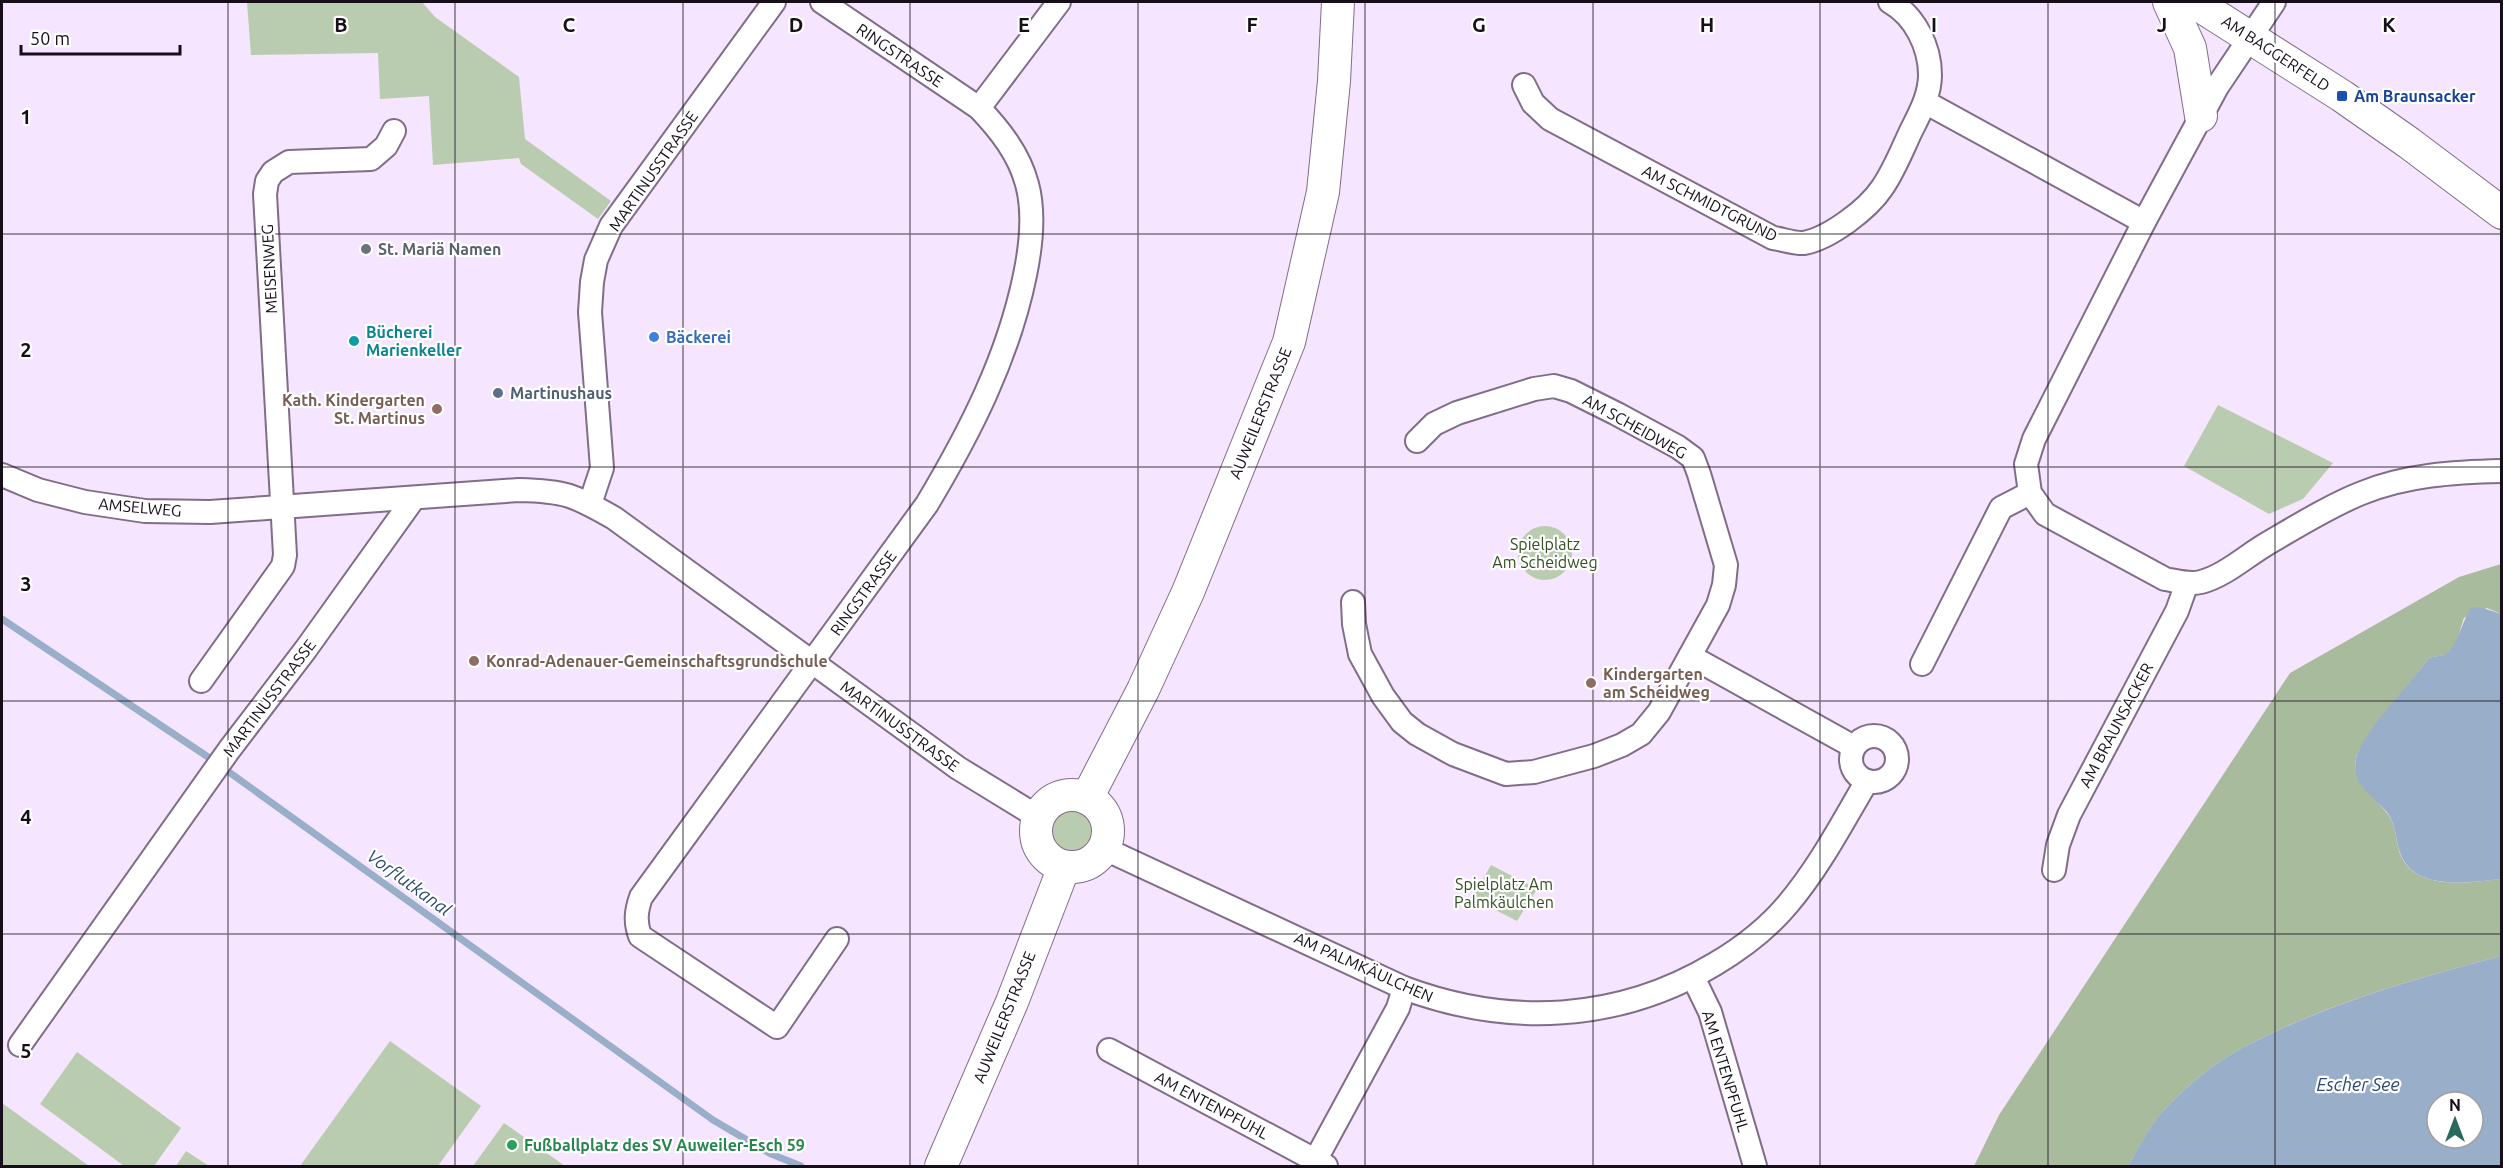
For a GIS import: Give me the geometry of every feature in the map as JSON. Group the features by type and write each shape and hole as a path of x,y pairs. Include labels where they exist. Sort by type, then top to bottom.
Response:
{"street":[{"name":"MARTINUSSTRASSE","path":"590,504 602,468 590,312 591,282 596,260 611,226 774,2"},
{"name":"RINGSTRASSE","path":"822,2 979,108 999,129 1012,149 1023,171 1031,205 1031,236 1027,264 1012,328 1001,359 960,450 927,504 641,897 637,909 636,925 640,936 777,1028 837,939"},
{"path":"979,108 1059,2"},
{"name":"AUWEILERSTRASSE","path":"1087,798 1143,690 1188,592 1289,342 1323,192 1334,81 1338,2"},
{"name":"AM SCHMIDTGRUND","path":"1524,85 1533,103 1550,119 1773,238 1803,243 1828,234 1852,218 1882,189 1925,102 1930,76 1927,52 1916,29 1906,16 1890,2"},
{"path":"2169,2 2190,48 2201,116"},
{"name":"AM BAGGERFELD","path":"2194,2 2251,36 2409,143 2502,213"},
{"path":"2274,2 2217,87 2201,116 2144,222 2034,439 2026,464 2030,493 2045,514 2165,579 2187,583 2202,582 2219,574 2265,545 2359,494 2389,483 2423,476 2502,471"},
{"path":"1925,102 2144,222"},
{"name":"MEISENWEG","path":"284,506 265,194 267,181 273,172 289,162 371,159 387,146 394,130"},
{"name":"AM SCHEIDWEG","path":"1353,602 1354,624 1360,654 1383,696 1402,722 1417,734 1453,754 1506,774 1534,772 1594,756 1622,745 1641,734 1659,712 1718,605 1724,585 1726,565 1700,474 1693,458 1617,414 1571,391 1554,386 1534,389 1458,413 1434,424 1417,441"},
{"name":"AMSELWEG","path":"2,475 38,490 85,502 145,511 210,512 414,498"},
{"name":"MARTINUSSTRASSE","path":"20,1045 226,755 306,649 414,498 519,490 552,491 570,494 590,504 614,518 958,768 1038,818"},
{"path":"1922,664 2001,508 2030,493"},
{"path":"201,681 283,566 285,555 284,506"},
{"name":"AM BRAUNSACKER","path":"2054,870 2058,845 2068,815 2177,611 2187,583"},
{"path":"1690,656 1854,747"},
{"path":"1878,736 1886,739 1897,755 1893,772 1880,782 1867,781 1859,777 1852,767 1851,759 1854,747 1868,737 1878,736"},
{"name":"AM PALMKÄULCHEN","path":"1104,849 1404,988 1438,1001 1468,1008 1542,1013 1574,1012 1618,1005 1656,993 1693,977 1748,942 1787,905 1818,866 1867,781"},
{"path":"1068,795 1087,798 1099,806 1107,820 1109,835 1104,849 1094,861 1080,867 1064,867 1049,861 1039,848 1035,833 1038,818 1050,802 1068,795"},
{"name":"AUWEILERSTRASSE","path":"941,1167 1012,1002 1051,895 1064,867"},
{"name":"AM ENTENPFUHL","path":"1693,977 1710,1012 1755,1167"},
{"name":"AM ENTENPFUHL","path":"1109,1050 1321,1164 1398,1008 1404,988"}],"green space":[{"path":"247,2 422,2 435,17 519,77 525,139 611,201 598,219 521,164 519,158 433,165 429,96 380,99 378,53 251,55"},
{"path":"2218,405 2333,463 2303,499 2269,514 2184,466"},
{"name":"Spielplatz Am Scheidweg","path":"1540,526 1550,526 1560,530 1568,538 1572,553 1568,568 1560,576 1550,580 1540,580 1530,576 1522,568 1518,558 1518,548 1522,538 1530,530"},
{"path":"2501,564 2501,614 2487,608 2464,618 2453,647 2447,654 2428,659 2367,737 2360,749 2355,766 2360,781 2390,818 2401,856 2419,875 2432,880 2460,883 2501,879 2501,956 2363,996 2296,1022 2232,1054 2197,1079 2165,1109 2128,1166 1974,1166 1999,1115 2290,673 2459,577"},
{"path":"1072,811 1080,812 1086,817 1091,823 1091,839 1086,845 1080,850 1072,851 1064,850 1058,845 1053,839 1052,831 1053,823 1058,817 1064,812"},
{"name":"Spielplatz Am Palmkäulchen","path":"1491,865 1537,889 1517,921 1472,898"},
{"path":"390,1041 481,1106 438,1166 300,1166"},
{"path":"77,1052 181,1128 154,1166 124,1166 40,1104"},
{"path":"2,1103 89,1166 2,1166"},
{"name":"Fußballplatz des SV Auweiler-Esch 59","path":"504,1123 565,1166 473,1166"},
{"path":"186,1151 209,1166 176,1166"}],"water":[{"path":"2480,607 2501,614 2501,879 2475,882 2431,880 2408,867 2399,850 2390,817 2360,783 2355,768 2356,759 2367,736 2428,659 2450,651 2471,608"},
{"name":"Escher See","path":"2501,956 2501,1166 2128,1166 2165,1109 2215,1065 2296,1022 2398,985"}],"waterway":[{"name":"Vorflutkanal","path":"2,619 208,757 713,1120 771,1154 801,1166"}],"place":[{"name":"Am Braunsacker","path":"2342,96"},
{"name":"St. Mariä Namen","path":"366,249"},
{"name":"Bäckerei","path":"654,337"},
{"name":"Bücherei Marienkeller","path":"354,341"},
{"name":"Martinushaus","path":"498,393"},
{"name":"Kath. Kindergarten St. Martinus","path":"437,409"},
{"name":"Konrad-Adenauer-Gemeinschaftsgrundschule","path":"474,661"},
{"name":"Kindergarten am Scheidweg","path":"1591,683"},
{"name":"Fußballplatz des SV Auweiler-Esch 59","path":"512,1145"}]}
